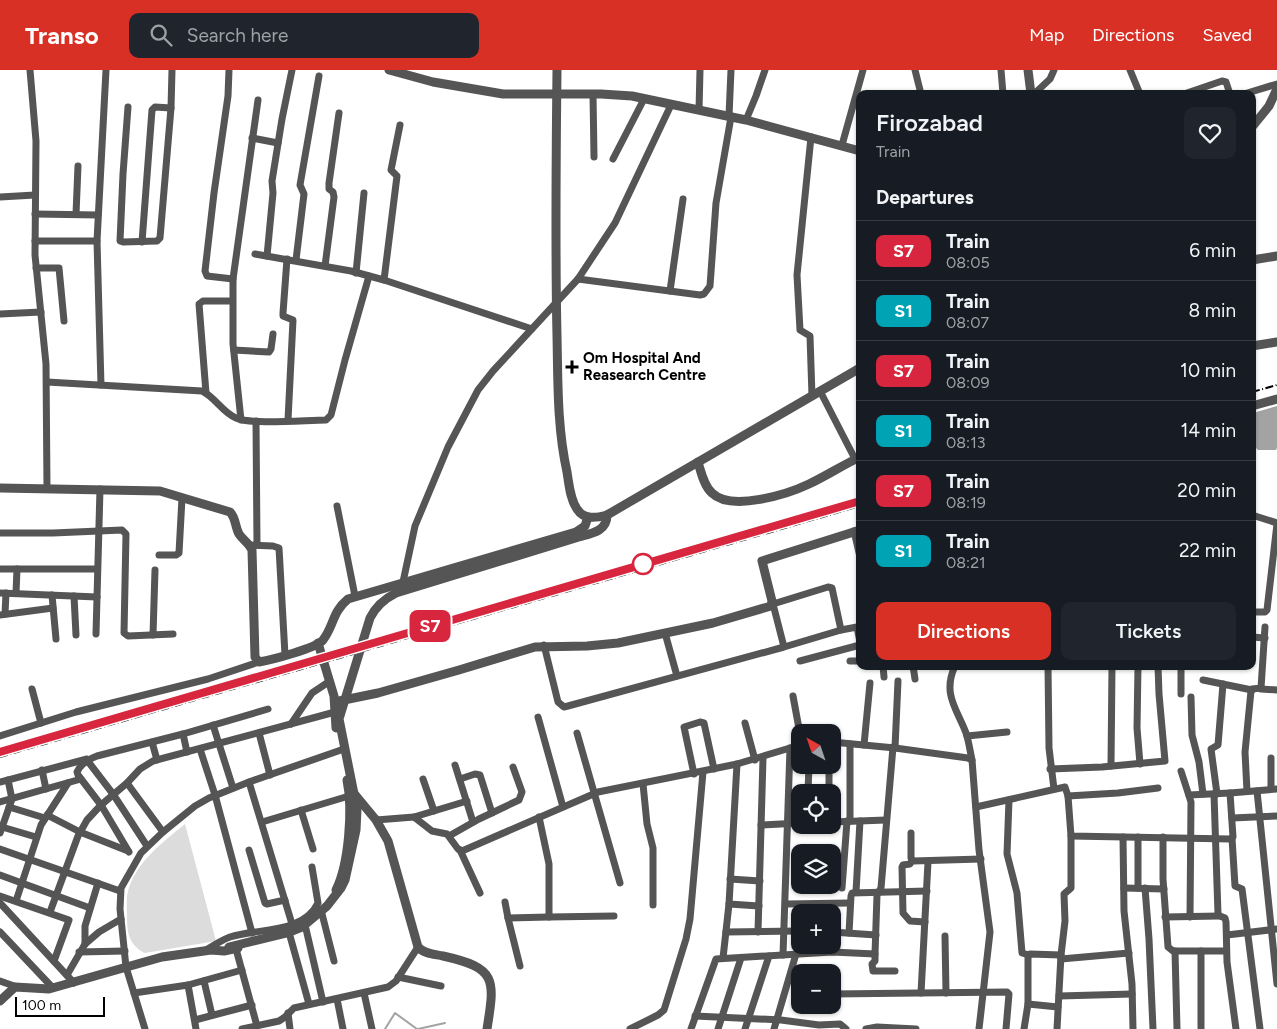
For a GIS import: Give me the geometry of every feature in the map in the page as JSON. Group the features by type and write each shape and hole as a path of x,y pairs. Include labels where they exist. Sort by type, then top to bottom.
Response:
{"street":[{"path":"30,70 36,141 36,268 47,382 47,489"},
{"path":"101,385 97,241 106,70"},
{"path":"128,107 120,239 123,242 157,241 160,238 171,108 172,70"},
{"path":"229,70 228,96 205,270 207,276 233,279"},
{"path":"267,256 274,193 272,181 292,70"},
{"path":"389,70 433,82 490,93 519,95 618,94 746,120 856,150"},
{"path":"557,70 556,303 559,408 565,463 575,506 581,514 596,518 607,515 856,370"},
{"path":"699,110 700,70"},
{"path":"578,279 701,295 710,286 716,203 730,117 731,70"},
{"path":"746,120 765,70"},
{"path":"857,90 863,70"},
{"path":"914,70 920,90"},
{"path":"1001,70 1003,90"},
{"path":"1028,70 1031,90"},
{"path":"1037,90 1050,79 1054,70"},
{"path":"1130,70 1138,90"},
{"path":"296,260 304,194 300,185 319,76"},
{"path":"1196,90 1222,81 1226,82 1229,90"},
{"path":"1256,90 1277,84"},
{"path":"1256,123 1265,113 1277,89"},
{"path":"593,94 594,157"},
{"path":"842,145 856,95"},
{"path":"613,159 644,99"},
{"path":"241,420 234,350 233,279 258,100"},
{"path":"403,582 415,526 455,433 485,380 578,279 615,223 672,104"},
{"path":"142,242 152,110 155,107 171,108"},
{"path":"324,266 334,197 333,192 329,189 329,183 339,113"},
{"path":"384,280 397,176 392,168 400,125"},
{"path":"811,137 797,280 800,330 810,336 816,393 856,455"},
{"path":"252,138 278,143"},
{"path":"76,214 78,166"},
{"path":"356,273 364,193"},
{"path":"0,197 35,195"},
{"path":"670,292 683,200"},
{"path":"35,214 98,215"},
{"path":"35,241 97,241"},
{"path":"255,254 296,260 384,280 532,329"},
{"path":"1256,259 1277,256"},
{"path":"287,259 282,314 293,320 288,420"},
{"path":"36,268 59,268 64,320"},
{"path":"47,382 206,392 230,415 241,420 326,420 332,416 345,360 369,276"},
{"path":"206,392 199,304 203,301 232,300"},
{"path":"0,314 41,312"},
{"path":"234,350 269,352 271,350 273,334"},
{"path":"1256,345 1277,342"},
{"path":"1256,405 1277,399"},
{"path":"256,421 252,550 255,657 259,662"},
{"path":"698,462 711,493 718,498 729,501 742,501 766,498 799,488 856,459"},
{"path":"0,488 160,491 230,512 234,516 240,535 253,545 279,548 285,655"},
{"path":"96,634 100,489"},
{"path":"160,555 176,555 179,553 182,498"},
{"path":"337,506 355,596"},
{"path":"232,948 302,927 324,910 345,880 356,830 357,809 339,719 370,618 377,606 396,593 596,532 603,528 607,521 607,515"},
{"path":"1256,516 1277,524 1275,561 1267,610 1265,612 1256,612"},
{"path":"0,736 76,712 208,679 318,643 324,638 337,610 355,596 576,532 585,526 588,517"},
{"path":"0,533 53,534 122,530 126,534 124,633 128,636 173,634"},
{"path":"784,647 762,561 856,530"},
{"path":"0,569 98,569"},
{"path":"16,593 17,569"},
{"path":"153,635 154,570"},
{"path":"334,702 378,693 523,650 544,646 601,646 713,623 830,587 833,591 841,630"},
{"path":"53,608 3,614 3,593 97,597"},
{"path":"52,595 56,640"},
{"path":"74,596 76,635"},
{"path":"544,646 558,702 564,706 856,627"},
{"path":"1261,689 1265,627"},
{"path":"665,633 677,676"},
{"path":"1256,637 1265,638"},
{"path":"0,981 18,987 53,988 162,957 232,948 290,936 306,929 335,892 341,879 350,816 349,792 334,712 334,702 330,681 318,643"},
{"path":"800,661 856,644"},
{"path":"850,661 856,661"},
{"path":"883,670 884,677"},
{"path":"914,670 915,679"},
{"path":"952,670 949,679 949,687 955,712 967,736 972,760 990,932 979,1029"},
{"path":"1048,670 1050,769 1054,789"},
{"path":"1111,766 1112,670"},
{"path":"1138,670 1137,728 1140,764"},
{"path":"1050,769 1140,764 1163,762 1166,760 1160,711 1158,670"},
{"path":"1181,670 1181,694"},
{"path":"1204,680 1252,690 1277,690"},
{"path":"291,724 312,693 330,681"},
{"path":"895,971 873,971 872,966 875,961 877,893 881,888 898,681"},
{"path":"864,745 870,683"},
{"path":"1219,916 1216,794 1211,749 1218,745 1223,684"},
{"path":"32,689 41,723"},
{"path":"1247,791 1245,752 1252,690"},
{"path":"793,696 798,724"},
{"path":"1191,697 1192,735 1199,762 1203,794"},
{"path":"36,837 1,830 12,799 4,781 183,734 268,709"},
{"path":"50,912 64,870 80,832 90,816 143,766 157,760 334,712"},
{"path":"538,717 563,807"},
{"path":"694,774 684,727 700,722 704,723 714,769"},
{"path":"745,723 754,760"},
{"path":"213,725 233,788"},
{"path":"967,736 1007,732"},
{"path":"259,733 270,775"},
{"path":"577,733 620,883"},
{"path":"183,734 187,752"},
{"path":"152,742 157,760"},
{"path":"841,743 894,748 972,760"},
{"path":"842,888 849,821 850,744"},
{"path":"460,850 465,850 595,793 703,772 763,758 790,748 783,955"},
{"path":"200,749 215,795 252,933"},
{"path":"145,1029 126,966 120,891 122,884 139,856 147,846 195,806 215,795 341,750"},
{"path":"758,932 763,758"},
{"path":"1189,795 1274,789 1271,758"},
{"path":"89,759 78,768 77,772 101,805 129,852"},
{"path":"89,759 147,846"},
{"path":"723,958 729,904 737,764"},
{"path":"456,765 473,822"},
{"path":"449,836 521,798 522,792 514,767"},
{"path":"42,770 46,789"},
{"path":"1181,770 1191,802 1190,917"},
{"path":"630,1029 658,1016 664,1010 686,939 690,919 703,772"},
{"path":"460,779 475,774 480,775 492,812"},
{"path":"0,802 81,779"},
{"path":"423,779 434,811"},
{"path":"249,782 292,924"},
{"path":"16,901 36,837 46,816 68,783"},
{"path":"127,783 163,832"},
{"path":"643,784 646,818 653,848 653,905"},
{"path":"976,807 1065,787 1068,796 1072,836 1071,888 1064,894 1065,921 1057,1029"},
{"path":"1068,796 1158,788"},
{"path":"1257,791 1274,930 1277,984"},
{"path":"262,822 349,792"},
{"path":"349,792 376,820 388,841 418,947 424,952 466,961 478,967 488,977 492,990 487,1029"},
{"path":"1230,792 1235,886 1242,889 1260,1029"},
{"path":"1009,800 1007,856 1017,893 1022,953 1061,957 1129,953"},
{"path":"376,820 414,817 467,801"},
{"path":"9,807 46,816 139,856"},
{"path":"301,810 312,849"},
{"path":"1232,818 1277,816"},
{"path":"414,817 432,831 445,833 449,836 460,850 480,893"},
{"path":"539,818 549,864 548,917"},
{"path":"841,821 886,820"},
{"path":"856,892 860,821"},
{"path":"762,825 788,823"},
{"path":"911,833 912,860 902,866 903,913 905,918 911,922 925,922"},
{"path":"1072,836 1232,838"},
{"path":"1123,837 1124,911 1129,953 1133,1029"},
{"path":"1138,837 1149,939 1153,1029"},
{"path":"1163,837 1165,917 1168,946 1171,950 1175,951 1226,951"},
{"path":"0,849 120,891"},
{"path":"249,850 265,903 285,900"},
{"path":"912,860 914,862 928,862 981,859"},
{"path":"921,993 928,862"},
{"path":"204,951 230,938 292,924 304,918 318,904 318,894 312,867"},
{"path":"0,875 90,908"},
{"path":"730,878 760,881"},
{"path":"85,944 85,926 98,883"},
{"path":"1124,888 1164,889"},
{"path":"849,933 851,894 856,892 926,891"},
{"path":"0,896 69,920 54,961"},
{"path":"505,902 520,966"},
{"path":"0,903 74,983"},
{"path":"786,904 850,903"},
{"path":"729,904 759,906"},
{"path":"321,910 334,961"},
{"path":"508,918 614,916"},
{"path":"1165,917 1219,916 1226,920 1226,951 1236,1029"},
{"path":"67,975 85,944 98,932 121,919"},
{"path":"306,929 322,1002"},
{"path":"1227,936 1274,930"},
{"path":"726,932 791,931"},
{"path":"0,932 53,988"},
{"path":"841,933 876,934"},
{"path":"290,936 309,1004"},
{"path":"945,936 946,993"},
{"path":"242,1029 279,1021 294,1008 388,988 398,977 418,947"},
{"path":"232,948 242,970 257,1026"},
{"path":"79,952 125,951"},
{"path":"1175,951 1176,1029"},
{"path":"1201,951 1201,1029"},
{"path":"841,952 875,954"},
{"path":"691,1029 715,960 796,954 774,1029"},
{"path":"1024,1029 1028,1004 1029,955"},
{"path":"745,1029 769,956"},
{"path":"718,1029 741,958"},
{"path":"134,993 188,985 242,970"},
{"path":"398,977 441,986"},
{"path":"204,980 212,1015"},
{"path":"188,985 196,1029"},
{"path":"0,1001 12,989 18,987"},
{"path":"841,994 1007,992 1009,994 1006,1029"},
{"path":"364,993 372,1029"},
{"path":"1059,996 1132,994"},
{"path":"337,999 343,1029"},
{"path":"1028,1004 1058,1007"},
{"path":"195,1020 252,1005"},
{"path":"288,1013 290,1029"},
{"path":"695,1016 777,1020 801,1026 827,1027 840,1024 846,1029"},
{"path":"866,1029 916,1029"}],"shaded area":[{"path":"1277,406 1276,450 1258,450 1256,448 1256,412"},
{"path":"185,824 216,941 145,953 136,947 130,939 127,924 128,891 137,871 151,853"}],"waterway":[{"path":"385,1029 395,1013 417,1029"},
{"path":"418,1029 445,1023"}],"railway":[{"path":"1256,391 1277,385"},
{"path":"0,757 856,507"}],"train":[{"name":"S7","path":"0,752 856,502"}],"place":[{"name":"Om Hospital And Reasearch Centre","path":"572,367"}]}
